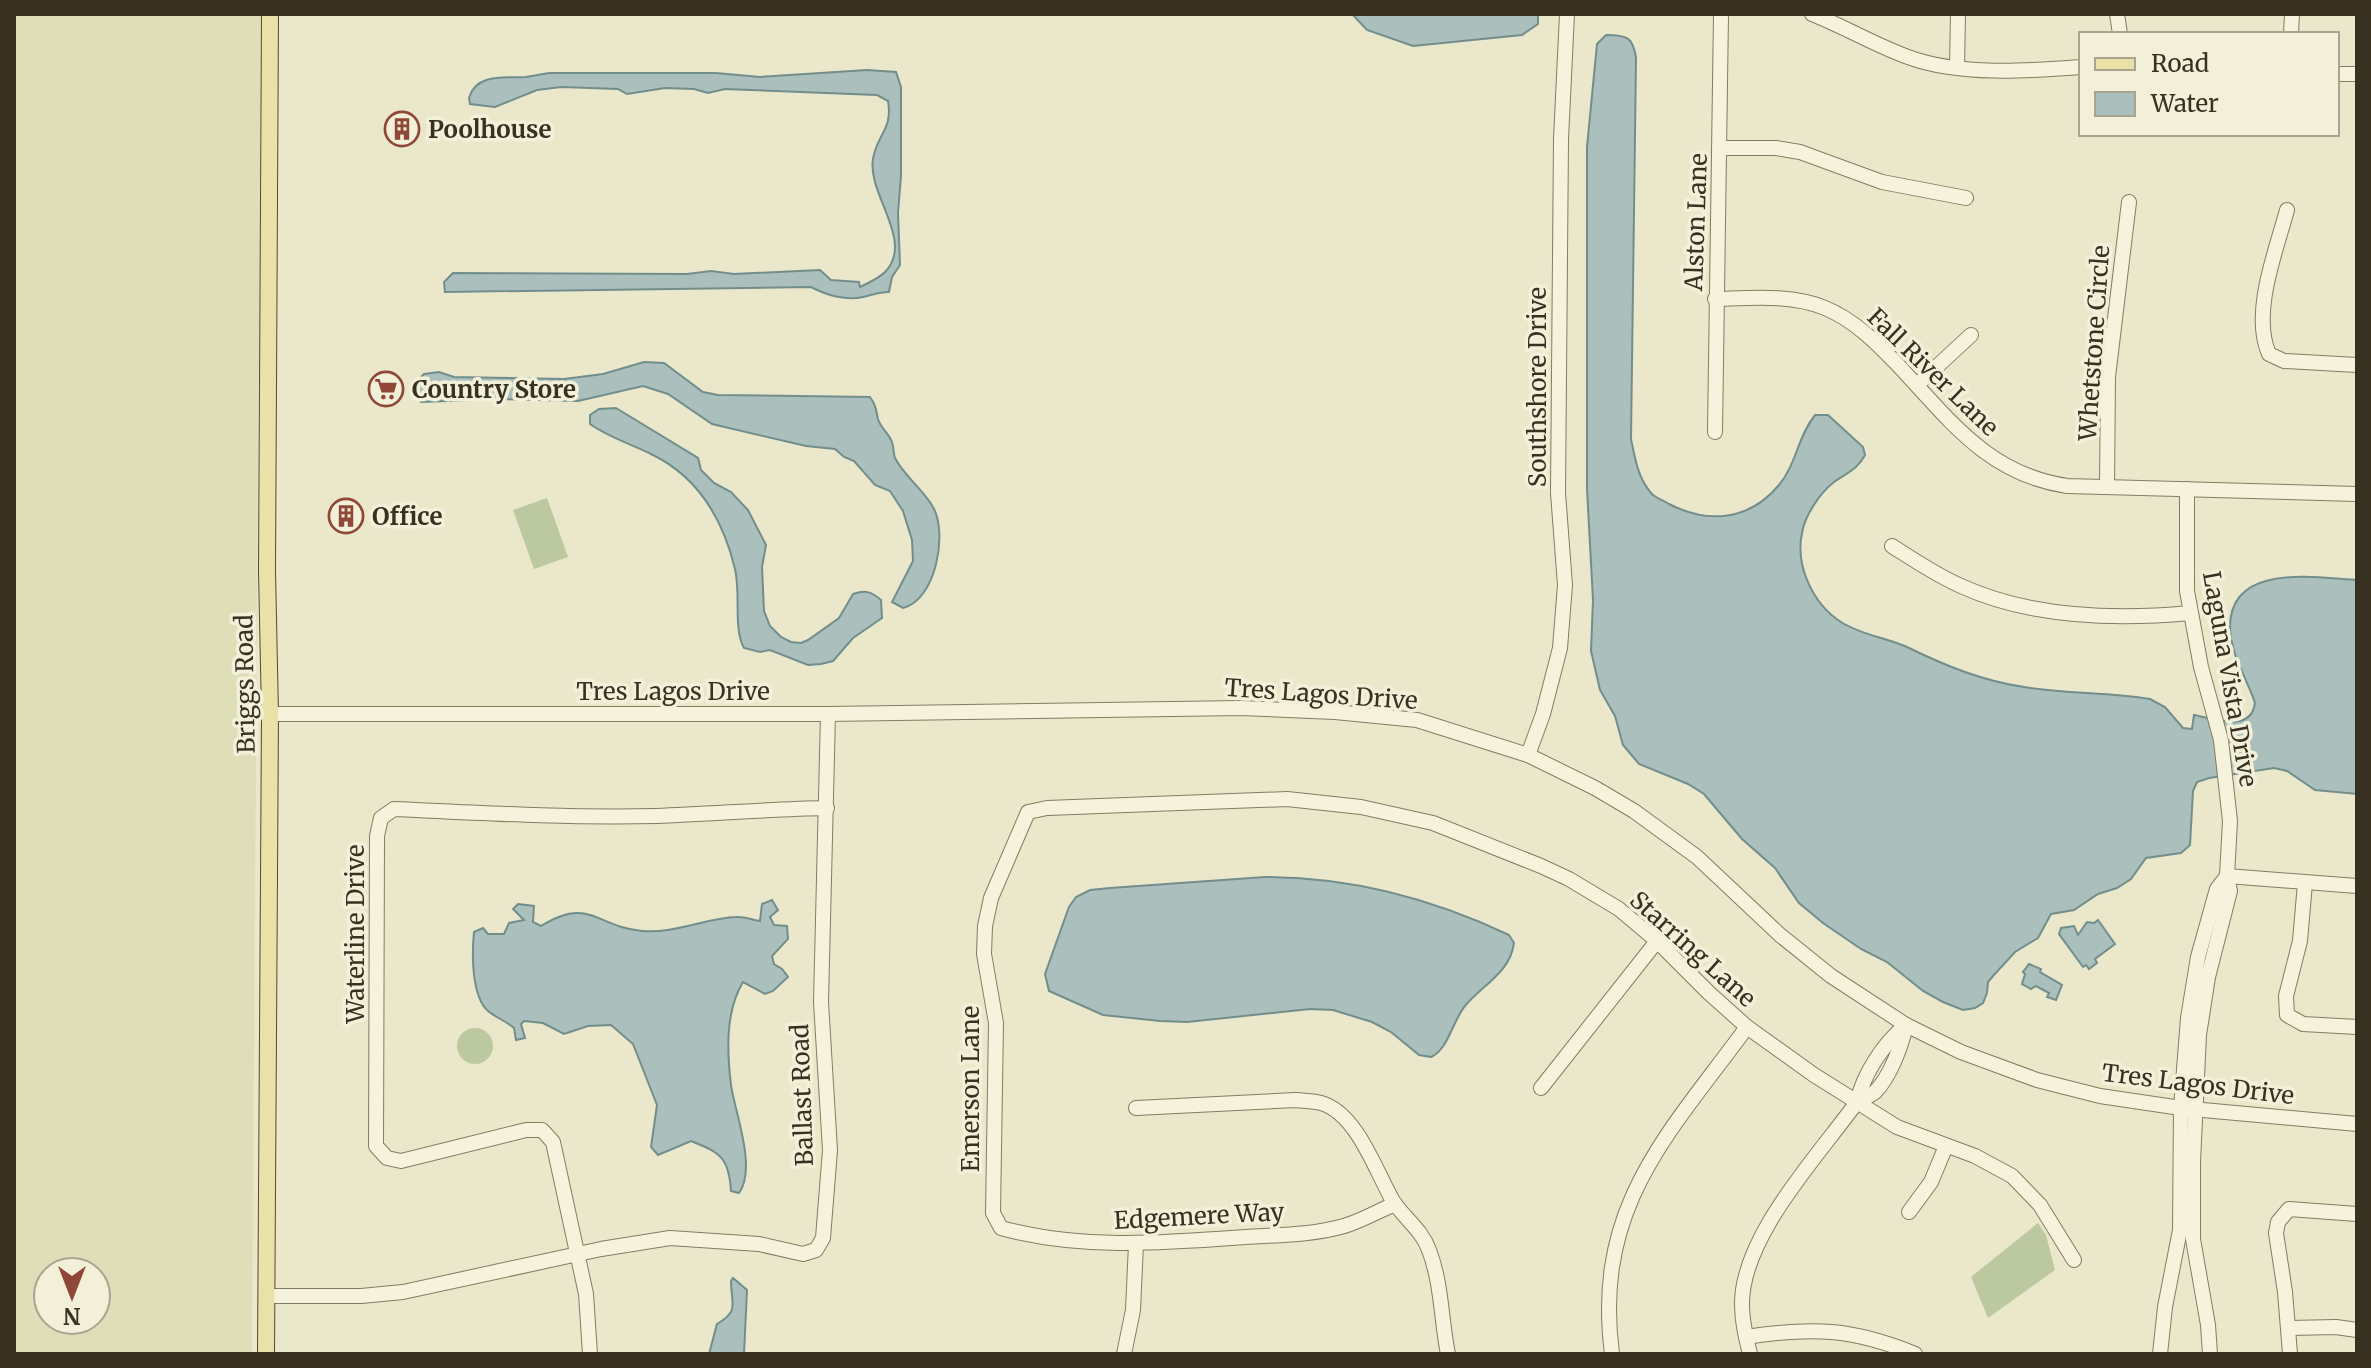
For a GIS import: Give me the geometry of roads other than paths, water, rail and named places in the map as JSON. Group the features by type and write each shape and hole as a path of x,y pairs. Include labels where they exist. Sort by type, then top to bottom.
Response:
{"main road":[{"name":"Briggs Road","path":"266,1354 270,14"}],"street":[{"name":"Southshore Drive","path":"1528,755 1543,714 1560,648 1565,585 1558,477 1561,139 1567,14"},
{"name":"Alston Lane","path":"1715,432 1721,14"},
{"path":"1957,67 1958,14"},
{"path":"1820,16 1863,39 1911,59 1957,67 2031,71 2079,67"},
{"path":"1720,148 1776,148 1800,152 1882,182 1966,198"},
{"name":"Whetstone Circle","path":"2107,487 2108,377 2129,202"},
{"path":"2287,210 2266,291 2262,338 2269,354 2284,361 2357,365"},
{"name":"Fall River Lane","path":"1715,299 1794,300 1823,307 1847,319 1868,335 1967,438 1996,462 2022,476 2046,483 2107,487 2357,494"},
{"path":"1917,385 1971,335"},
{"name":"Laguna Vista Drive","path":"2160,1354 2165,1307 2180,1230 2188,1108 2203,1002 2230,891 2227,876 2229,790 2215,712 2201,667 2190,613 2186,554 2187,489"},
{"path":"1892,546 1960,586 2022,606 2132,617 2190,613"},
{"name":"Tres Lagos Drive","path":"270,714 828,714 1241,708 1335,712 1417,720 1528,755 1595,788 1671,837 1728,884 1806,957 1858,996 1906,1025 1961,1052 2037,1080 2100,1096 2357,1124"},
{"name":"Ballast Road","path":"266,1296 361,1296 403,1292 577,1254 670,1238 759,1244 803,1254 816,1250 823,1238 830,1150 821,1002 828,714"},
{"name":"Starring Lane","path":"1028,812 1047,808 1287,799 1361,807 1433,823 1541,866 1598,896 1657,941 1747,1027 1857,1102 1897,1127 1975,1156 2012,1176 2040,1205 2074,1260"},
{"name":"Waterline Drive","path":"577,1254 553,1142 542,1130 526,1130 401,1161 387,1158 376,1146 377,836 381,818 394,809 657,816 827,808"},
{"name":"Emerson Lane","path":"1001,1228 993,1213 996,1023 984,954 985,926 991,898 1028,812"},
{"path":"2227,876 2357,886"},
{"path":"2305,883 2300,941 2286,996 2287,1015 2303,1024 2357,1027"},
{"path":"1541,1088 1657,941"},
{"path":"1750,1354 1742,1304 1744,1282 1757,1244 1770,1220 1857,1102 1861,1084 1888,1039 1906,1025"},
{"path":"1612,1354 1608,1309 1610,1274 1627,1205 1641,1175 1662,1143 1747,1027"},
{"path":"1136,1108 1296,1100 1323,1103 1343,1116 1364,1144 1395,1204 1412,1222 1428,1248 1438,1281 1448,1354"},
{"name":"Laguna Vista Drive","path":"2188,1108 2192,1230 2210,1354"},
{"path":"1909,1212 1931,1182 1946,1146"},
{"name":"Edgemere Way","path":"1001,1228 1021,1234 1086,1242 1136,1244 1309,1233 1345,1226 1395,1204"},
{"path":"2290,1354 2276,1233 2283,1214 2289,1209 2357,1214"},
{"path":"1124,1354 1133,1310 1136,1244"},
{"path":"577,1254 586,1294 590,1354"},
{"path":"2289,1328 2357,1330"},
{"path":"1746,1337 1790,1330 1852,1333 1875,1338 1915,1354"}],"water":[{"path":"1352,14 1538,14 1538,24 1522,35 1413,46 1367,30"},
{"path":"1606,35 1631,41 1636,58 1631,439 1641,476 1653,495 1698,515 1727,516 1755,506 1785,477 1815,415 1828,415 1863,447 1865,455 1856,467 1834,482 1819,498 1806,519 1802,533 1801,558 1808,583 1831,614 1857,630 1994,681 2039,689 2150,699 2165,707 2183,728 2192,729 2194,715 2231,722 2247,718 2252,712 2255,703 2236,656 2230,627 2234,606 2244,592 2259,583 2278,578 2357,580 2357,794 2315,790 2287,771 2274,768 2197,782 2193,791 2190,845 2181,853 2146,858 2131,879 2117,888 2098,894 2074,910 2051,914 2038,938 2015,952 1988,982 1983,1003 1963,1010 1923,991 1887,962 1861,949 1799,903 1775,868 1742,839 1704,794 1639,764 1623,745 1615,716 1600,690 1591,651 1593,600 1587,489 1587,147 1597,44"},
{"path":"867,70 896,72 901,87 900,265 892,277 889,292 843,298 811,287 445,292 444,282 453,273 687,274 711,271 734,274 820,270 831,280 859,282 860,287 870,282 886,271 893,259 895,245 873,173 875,151 887,126 889,111 888,101 877,95 725,89 708,93 665,88 627,94 618,89 561,87 537,90 495,107 470,104 469,98 478,84 492,78 550,73 716,73 760,77"},
{"path":"644,362 664,363 703,392 718,395 870,397 879,422 892,442 895,458 929,500 937,518 939,548 931,579 924,592 903,608 892,602 913,561 912,540 903,511 890,491 875,485 854,461 835,449 806,446 712,424 668,394 643,386 578,401 500,399 421,402 416,396 414,384 424,374 439,372 454,377 564,379 603,374"},
{"path":"616,408 698,458 701,470 714,483 731,492 748,510 766,545 762,567 764,611 770,626 781,637 791,642 808,640 839,618 853,594 861,592 871,593 881,600 882,618 853,638 833,661 821,664 808,665 770,650 760,652 744,648 739,631 735,569 716,517 696,487 668,463 590,424 590,415 599,409"},
{"path":"1265,877 1328,881 1390,892 1480,922 1509,935 1514,943 1507,963 1465,1006 1442,1048 1431,1057 1419,1055 1391,1032 1372,1022 1333,1010 1310,1009 1187,1022 1160,1021 1103,1015 1049,991 1045,974 1069,907 1076,897 1090,890"},
{"path":"772,900 778,910 770,917 774,925 787,926 788,939 772,956 774,964 788,977 765,994 743,982 730,1019 728,1046 731,1085 746,1170 739,1193 731,1191 722,1158 710,1149 691,1141 658,1155 651,1147 657,1105 633,1044 611,1025 588,1026 564,1034 543,1023 524,1021 521,1024 525,1038 516,1040 514,1028 488,1011 478,995 473,962 474,932 483,928 488,934 504,934 509,923 524,920 513,909 518,904 534,906 533,922 541,926 558,917 582,913 626,928 654,931 725,918 742,917 760,921 762,904"},
{"path":"2098,920 2115,944 2095,959 2097,963 2089,969 2086,965 2083,967 2059,934 2061,928 2074,926 2078,935 2087,922"},
{"path":"2029,964 2062,985 2056,1000 2047,997 2049,993 2036,986 2031,989 2022,984 2023,972"},
{"path":"733,1278 747,1290 744,1354 709,1354 717,1324 732,1311"}],"place":[{"name":"Poolhouse","path":"402,129"},
{"name":"Country Store","path":"386,389"},
{"name":"Office","path":"346,516"}]}
